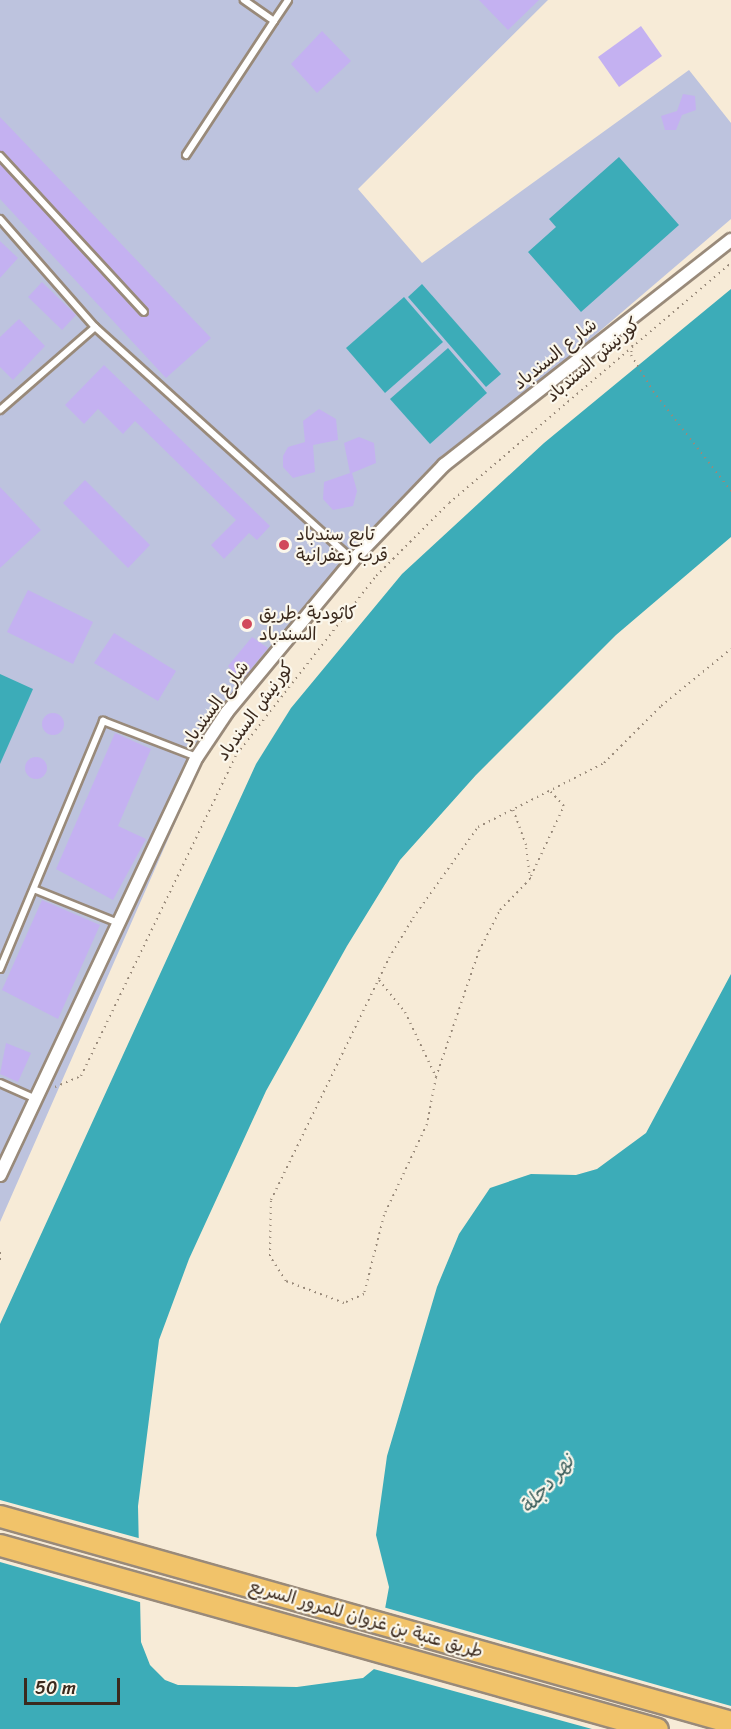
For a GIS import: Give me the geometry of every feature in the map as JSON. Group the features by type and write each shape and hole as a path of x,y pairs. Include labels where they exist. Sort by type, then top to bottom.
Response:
{"highway":[{"name":"طريق عتبة بن غزوان للمرور السريع","path":"0,1516 731,1722"},
{"name":"طريق عتبة بن غزوان للمرور السريع","path":"0,1545 657,1729"}],"street":[{"name":"شارع السندباد","path":"0,1175 36,1094 197,757 227,712 353,560 444,465 636,312 731,240"}],"lane":[{"path":"244,0 274,21"},
{"path":"186,155 288,0"},
{"path":"0,156 144,312"},
{"path":"0,219 95,327 353,560"},
{"path":"0,410 95,327"},
{"path":"0,969 36,890 103,721 197,757"},
{"path":"36,890 117,923"},
{"path":"0,1083 36,1094"}],"path":[{"name":"كورنيش السندباد","path":"36,1094 66,1086 81,1076 237,753 376,576 449,503 633,343 731,263"},
{"path":"636,312 631,355 653,391 731,490"},
{"path":"550,791 564,806 539,849 530,879 500,910 478,951 436,1077 427,1124 384,1215 364,1294 344,1303 286,1281 270,1256 271,1200 379,980 462,845 478,827 603,763 661,706 731,649"},
{"path":"513,809 526,845 530,879"},
{"path":"379,980 405,1012 436,1077"},
{"path":"0,1252 1,1262"}],"shaded area":[{"path":"0,0 548,0 358,189 422,263 689,70 731,123 731,219 532,389 362,550 219,723 0,1222"}],"water":[{"path":"619,157 679,225 581,312 528,252 556,227 549,219"},
{"path":"422,284 501,374 486,387 408,297"},
{"name":"نهر دجلة","path":"731,289 731,537 616,635 476,775 400,860 347,946 266,1091 189,1259 159,1340 138,1506 141,1642 150,1665 165,1680 178,1685 297,1687 363,1678 374,1669 389,1587 376,1535 387,1456 437,1287 459,1234 490,1188 531,1174 576,1175 597,1169 646,1133 731,974 731,1729 0,1729 0,1324 256,764 291,708 402,574 544,443"},
{"path":"404,297 443,342 385,393 346,348"},
{"path":"448,348 487,393 430,444 390,399"},
{"path":"0,674 33,689 0,764"}],"pier":[{"path":"0,1500 142,1539 143,1603 0,1562"},
{"path":"383,1607 731,1706 731,1729 592,1729 370,1668"}],"building":[{"path":"479,0 539,0 508,30"},
{"path":"641,26 662,56 619,87 598,57"},
{"path":"322,31 351,61 317,93 291,64"},
{"path":"683,94 695,96 696,110 682,115 676,130 665,130 661,116 677,111"},
{"path":"0,117 211,338 166,378 0,199 0,164 140,316 148,315 148,308 0,151"},
{"path":"0,241 18,258 0,278"},
{"path":"42,282 76,315 62,330 28,297"},
{"path":"19,319 45,346 13,380 0,367 0,337"},
{"path":"104,365 270,526 257,540 249,533 224,559 211,545 236,520 135,421 123,434 98,409 84,424 65,405"},
{"path":"319,409 336,419 338,440 313,445 315,472 293,478 283,467 283,456 288,447 305,442 303,421"},
{"path":"359,437 374,443 376,463 352,473 357,491 353,506 333,510 323,499 324,482 350,473 344,443"},
{"path":"85,480 150,545 128,568 63,503"},
{"path":"0,487 41,530 0,568"},
{"path":"28,590 93,622 73,664 7,632"},
{"path":"114,633 176,671 158,701 94,663"},
{"path":"252,637 268,648 245,676 239,671 235,675 228,666"},
{"path":"53,713 61,716 64,724 61,732 53,735 45,732 42,724 45,716"},
{"path":"115,733 151,749 118,826 146,839 113,900 56,869"},
{"path":"36,757 44,760 47,768 44,776 36,779 28,776 25,768 28,760"},
{"path":"42,900 100,925 58,1019 2,990"},
{"path":"6,1043 31,1053 18,1082 0,1074"}],"place":[{"name":"تابع سندباد قرب زعفرانية","path":"284,545"},
{"name":"كاثودية .طريق السندباد","path":"247,624"}]}
